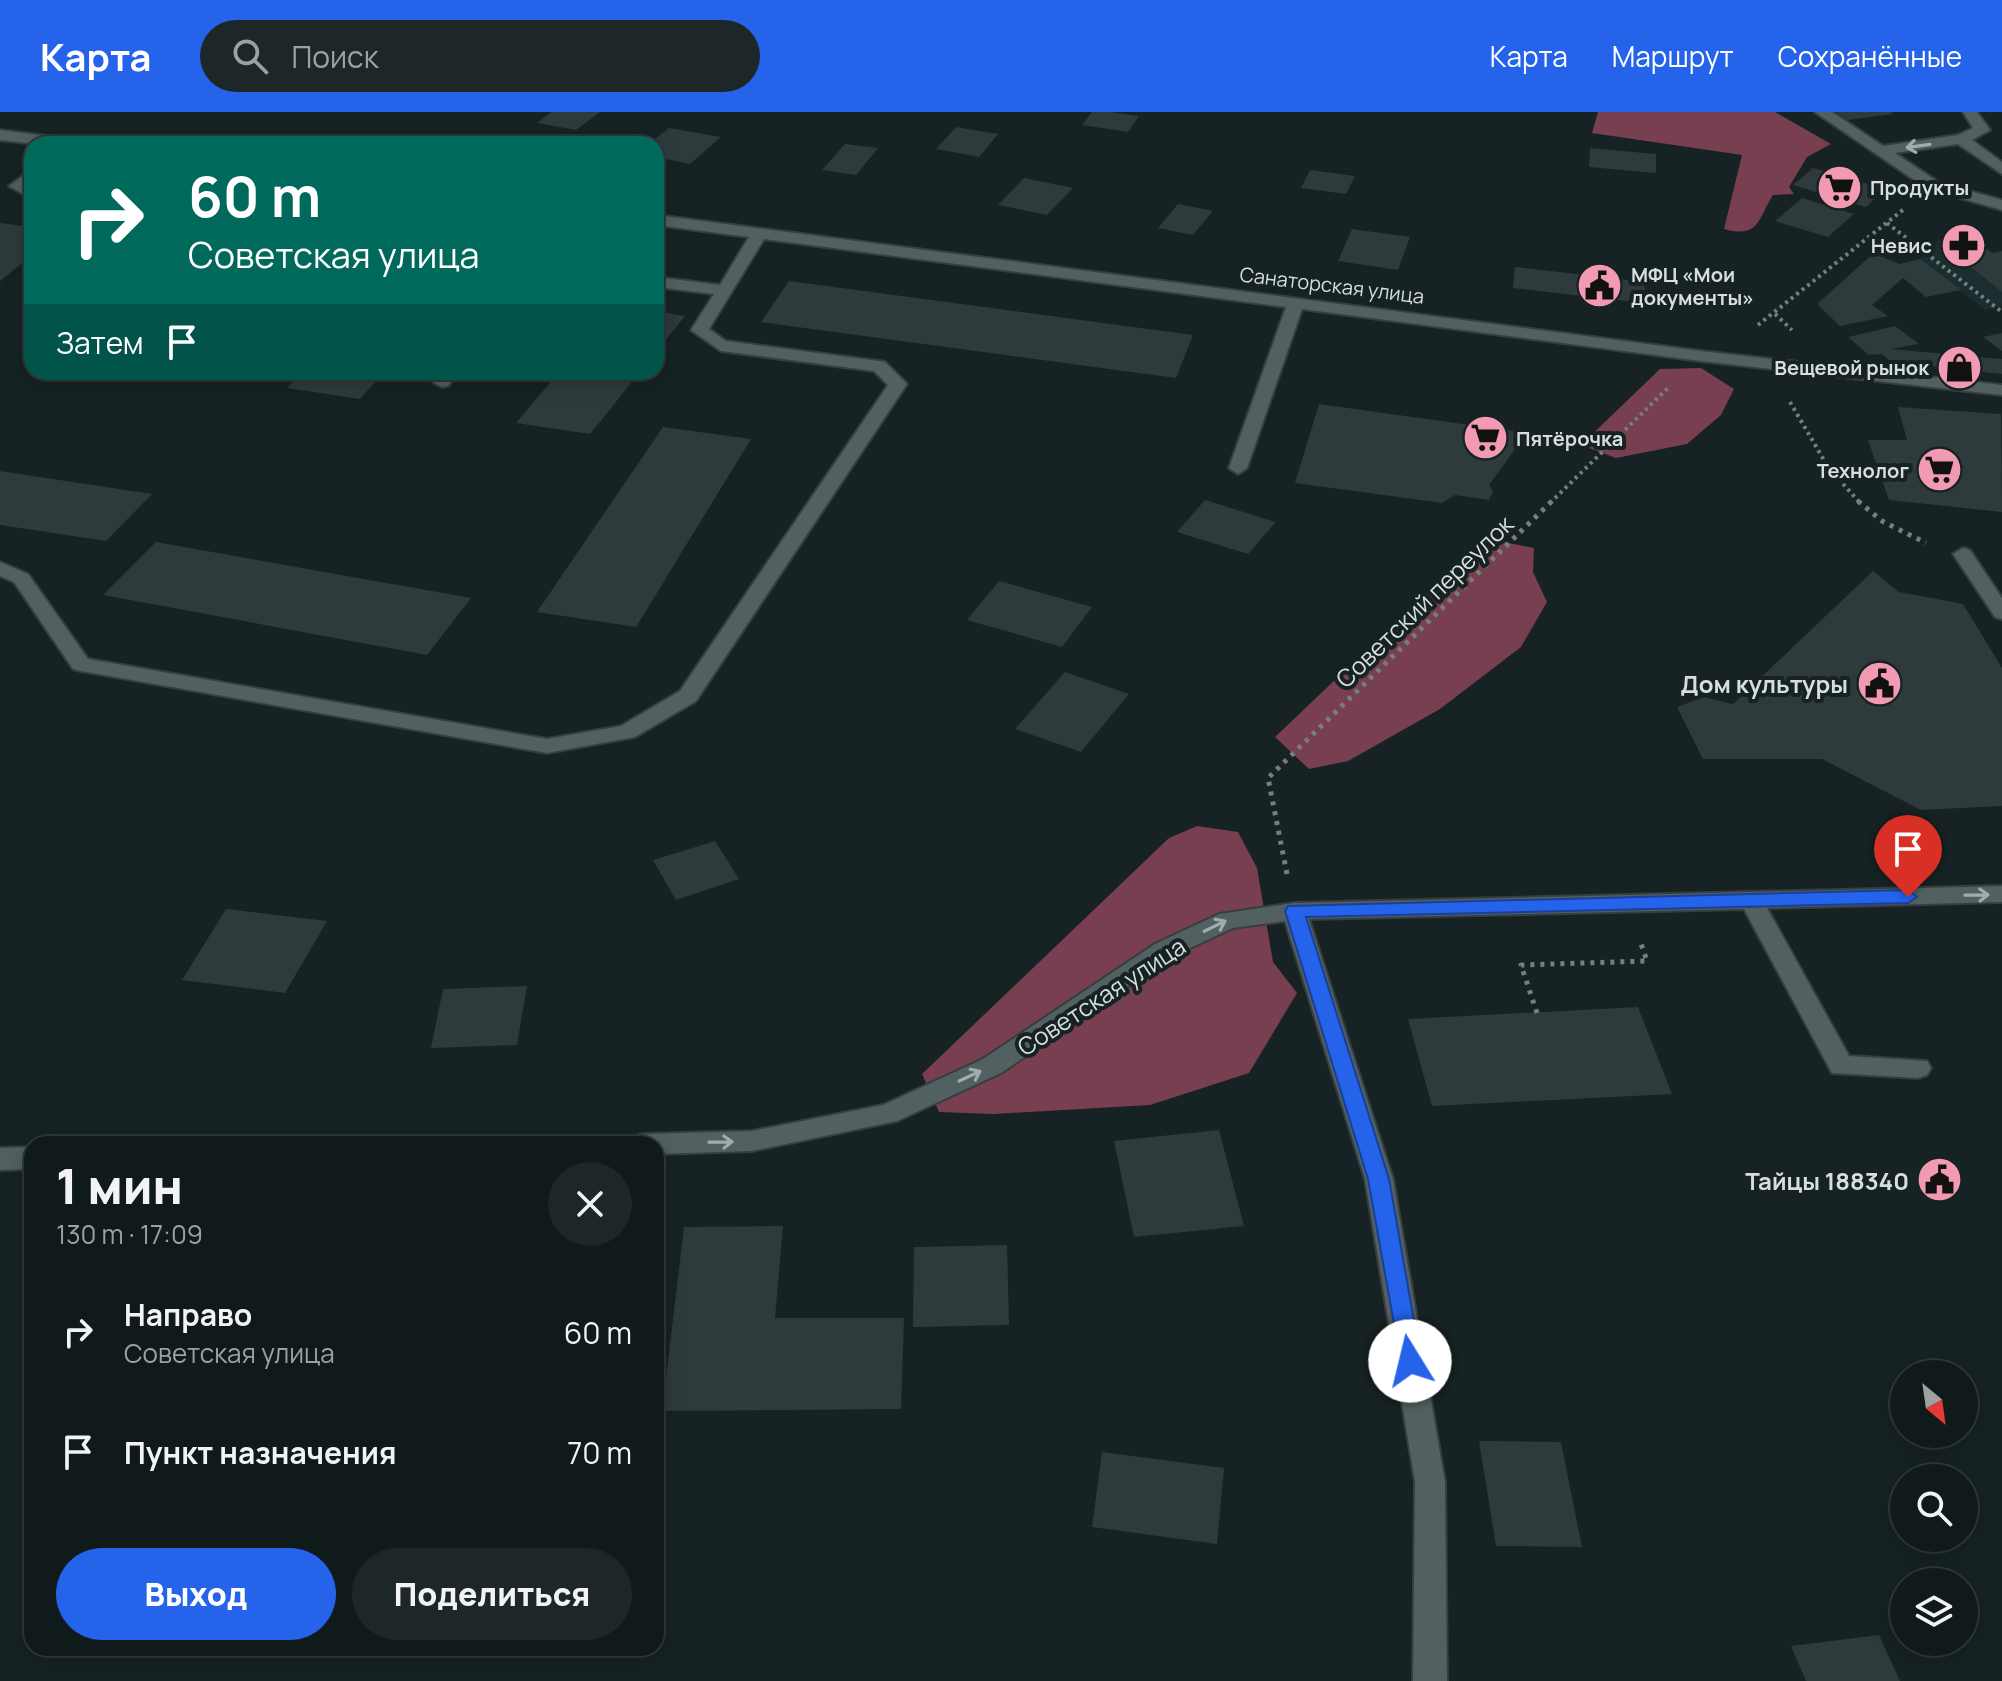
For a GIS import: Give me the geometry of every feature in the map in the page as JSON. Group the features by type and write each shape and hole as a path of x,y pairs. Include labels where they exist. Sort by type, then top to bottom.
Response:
{"street":[{"path":"1822,112 1932,185 2002,205"},
{"path":"1880,151 1961,139 1982,130 1970,112"},
{"path":"0,135 24,138"},
{"path":"1961,139 2002,169"},
{"path":"0,194 24,190"},
{"name":"Санаторская улица","path":"664,221 1701,356 2002,390"},
{"path":"0,568 21,578 81,664 547,746 627,732 688,696 898,384 879,366 721,346 700,330 760,233"},
{"path":"664,283 723,290"},
{"path":"1238,468 1296,303"},
{"path":"1963,554 2002,613"},
{"name":"Советская улица","path":"664,1143 752,1141 888,1114 992,1066 1164,950 1228,920 1294,911 2002,894"},
{"path":"1751,900 1841,1066 1918,1068"},
{"path":"1294,911 1379,1179 1430,1482 1430,1681"},
{"path":"0,1159 24,1158"}],"path":[{"path":"1701,356 1728,344 1775,314 1932,185"},
{"path":"1887,223 2002,312"},
{"name":"Советский переулок","path":"1294,911 1268,778 1701,356"},
{"path":"1774,365 1802,427 1821,458 1861,504 1899,535 1963,554"},
{"path":"1537,1013 1521,965 1647,961 1625,903"}],"shaded area":[{"path":"1598,112 1775,112 1831,144 1807,157 1789,187 1794,194 1773,195 1751,229 1736,231 1724,229 1742,155 1592,133"},
{"path":"1938,241 2002,292 2002,307 1985,310 1920,259"},
{"path":"1701,368 1734,389 1721,415 1687,444 1616,458 1581,445 1660,369"},
{"path":"1484,538 1534,548 1533,572 1547,602 1521,647 1440,709 1348,761 1309,769 1275,737"},
{"path":"1197,826 1238,832 1257,868 1273,962 1297,993 1249,1073 1150,1105 994,1114 939,1112 922,1074 1169,838"}],"building":[{"path":"551,112 600,112 576,130 537,123"},
{"path":"1092,112 1139,116 1128,132 1082,125"},
{"path":"1836,112 1892,112 1892,114 1848,120"},
{"path":"956,127 998,134 979,157 936,149"},
{"path":"669,128 721,137 690,164 664,159 664,136 659,136"},
{"path":"845,144 878,148 856,175 822,170"},
{"path":"1590,148 1656,154 1656,173 1589,167"},
{"name":"Продукты","path":"1813,168 1885,189 1866,207 1793,185"},
{"path":"1310,170 1355,176 1346,194 1301,188"},
{"path":"1024,178 1073,188 1047,215 998,205"},
{"name":"Продукты","path":"1802,198 1854,214 1828,237 1775,221"},
{"path":"1178,204 1213,211 1193,235 1158,228"},
{"path":"0,223 24,226 24,262 0,281"},
{"path":"1352,229 1410,237 1398,270 1338,261"},
{"path":"1970,236 1992,253 2002,251 2002,292 1938,241"},
{"path":"1874,253 1899,264 1920,259 1961,290 1926,297 1903,278 1872,305 1888,316 1840,326 1817,304"},
{"path":"1515,267 1645,282 1644,303 1513,288"},
{"path":"789,281 1193,335 1176,378 761,322"},
{"path":"664,312 685,316 664,342"},
{"path":"1895,326 1919,344 1891,349 2002,359 2002,374 1891,362 1882,354 1869,355 1848,337"},
{"path":"2002,333 2002,351 1983,337"},
{"path":"295,380 377,380 360,399 287,388"},
{"path":"552,380 634,380 590,434 516,423"},
{"path":"1319,404 1527,433 1489,485 1493,491 1489,500 1455,495 1442,503 1295,483"},
{"name":"Технолог","path":"1898,407 2001,414 2002,512 1889,500 1868,440 1907,440"},
{"path":"663,427 751,439 636,627 537,612"},
{"path":"0,471 152,494 106,541 0,525"},
{"path":"1205,500 1276,522 1248,554 1177,532"},
{"path":"156,542 471,598 427,655 103,595"},
{"name":"Дом культуры","path":"1873,571 1899,592 1963,604 2002,668 2002,806 1921,810 1822,759 1703,759 1677,707 1704,697 1733,704"},
{"path":"999,581 1092,607 1062,647 967,620"},
{"path":"1065,672 1129,694 1081,752 1015,729"},
{"path":"715,841 739,879 676,900 653,860"},
{"path":"226,909 327,921 285,993 182,980"},
{"path":"527,986 517,1045 431,1048 443,989"},
{"path":"1638,1007 1672,1094 1432,1106 1408,1019"},
{"path":"1219,1130 1244,1226 1134,1237 1114,1141"},
{"path":"783,1226 775,1318 904,1318 901,1409 664,1411 684,1227"},
{"path":"1007,1245 1009,1325 913,1327 914,1247"},
{"path":"1479,1441 1561,1442 1582,1547 1496,1546"},
{"path":"1102,1452 1224,1468 1217,1544 1092,1527"},
{"path":"1879,1635 1900,1681 1806,1681 1791,1646"}],"place":[{"name":"Продукты","path":"1839,187"},
{"name":"Невис","path":"1963,245"},
{"name":"МФЦ «Мои документы»","path":"1600,286"},
{"name":"Вещевой рынок","path":"1960,367"},
{"name":"Пятёрочка","path":"1485,438"},
{"name":"Технолог","path":"1940,470"},
{"name":"Дом культуры","path":"1879,683"},
{"name":"Тайцы 188340","path":"1940,1180"}],"route":[{"path":"1410,1361 1379,1179 1294,911 1908,897"}]}
